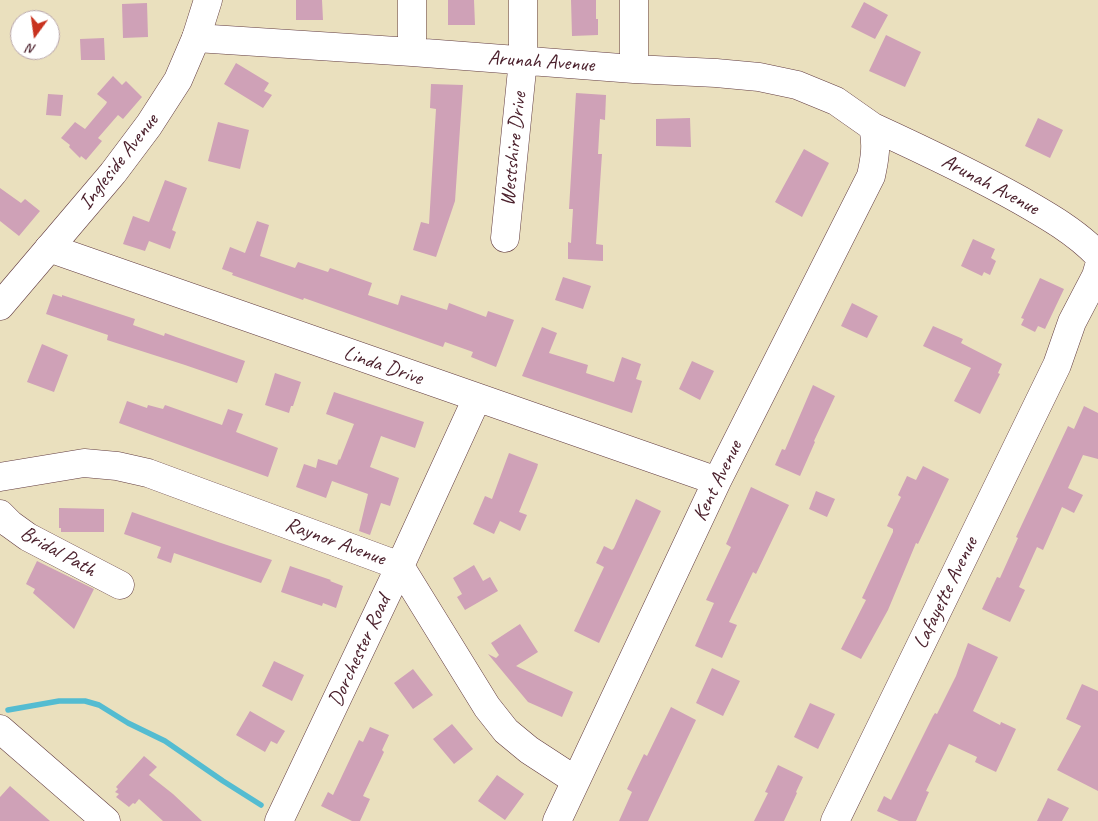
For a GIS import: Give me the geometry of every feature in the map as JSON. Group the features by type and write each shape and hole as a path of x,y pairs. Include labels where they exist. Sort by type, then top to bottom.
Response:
{"street":[{"name":"Ingleside Avenue","path":"0,306 113,173 149,126 178,80 196,38 208,0"},
{"path":"412,0 412,52"},
{"name":"Westshire Drive","path":"505,238 523,60 523,0"},
{"path":"634,0 634,69"},
{"name":"Arunah Avenue","path":"196,38 725,74 797,85 836,101 874,134 980,177 1056,220 1098,255"},
{"name":"Kent Avenue","path":"557,821 717,481 871,176 875,157 874,134"},
{"name":"Linda Drive","path":"50,248 717,481"},
{"name":"Lafayette Avenue","path":"835,821 1057,365 1072,322 1098,269"},
{"name":"Dorchester Road","path":"279,821 400,566 476,398"},
{"name":"Raynor Avenue","path":"0,477 84,463 117,466 148,473 400,566 487,707 506,731 529,750 575,780"},
{"name":"Bridal Path","path":"0,514 28,537 120,585"},
{"path":"0,729 106,821"}],"building":[{"path":"296,0 322,0 323,20 296,20"},
{"path":"448,0 474,0 475,25 448,25"},
{"path":"571,0 596,0 598,35 572,36"},
{"path":"864,2 888,15 875,39 851,27"},
{"path":"147,3 148,37 123,38 122,4"},
{"path":"886,35 921,52 905,87 869,71"},
{"path":"104,38 105,60 81,60 80,39"},
{"path":"236,63 269,83 264,91 272,95 263,108 224,84"},
{"path":"113,76 122,85 126,81 142,97 123,119 118,115 98,138 102,141 86,160 81,156 80,158 69,147 70,145 61,138 75,122 85,129 106,104 107,102 97,94"},
{"path":"431,84 463,85 455,201 436,257 413,250 421,222 429,224 436,109 430,108"},
{"path":"576,93 606,95 605,120 600,119 598,154 602,154 596,244 603,245 603,261 568,259 568,242 571,243 573,209 569,209"},
{"path":"48,94 63,95 61,116 46,115"},
{"path":"690,118 691,147 656,146 656,119"},
{"path":"1038,118 1063,130 1050,158 1025,146"},
{"path":"218,122 249,130 240,169 208,161"},
{"path":"804,149 829,163 802,217 775,202"},
{"path":"165,180 187,188 172,230 176,232 170,249 149,241 145,251 123,244 133,216 149,222"},
{"path":"0,188 21,203 25,199 40,211 19,236 0,221"},
{"path":"257,221 269,225 260,256 295,268 298,262 328,272 330,268 372,283 368,295 398,305 401,295 447,310 449,303 486,317 488,311 514,320 496,367 471,357 473,352 445,342 443,347 232,275 233,273 222,269 230,247 245,253"},
{"path":"973,239 995,249 991,258 996,261 990,275 984,272 982,276 961,266"},
{"path":"563,277 591,286 583,309 555,300"},
{"path":"1040,278 1064,289 1045,329 1038,326 1035,332 1021,325 1024,319 1021,318"},
{"path":"53,294 62,297 62,295 135,319 133,325 164,336 165,333 245,361 237,383 107,340 108,335 46,314"},
{"path":"852,303 878,316 867,338 841,326"},
{"path":"933,326 963,339 961,343 1002,364 998,373 1000,374 980,414 954,401 971,368 923,346"},
{"path":"542,327 557,333 549,353 588,365 586,373 614,382 622,357 641,364 636,379 642,381 632,413 522,376"},
{"path":"42,344 68,355 54,392 27,382"},
{"path":"692,361 714,371 700,400 679,389"},
{"path":"275,373 301,382 289,413 265,405"},
{"path":"813,385 835,396 800,476 775,465 782,449 785,450"},
{"path":"334,392 424,422 415,448 381,436 370,467 399,478 390,506 381,503 370,535 359,531 368,494 332,481 326,498 296,487 304,464 316,468 318,459 337,465 340,460 354,424 326,414"},
{"path":"127,401 147,408 148,405 163,409 165,405 222,425 228,409 243,414 236,432 278,448 268,477 119,423"},
{"path":"1084,406 1098,413 1098,459 1083,455 1068,488 1083,495 1074,513 1062,507 1043,550 1037,547 1019,587 1025,590 1010,622 982,609 997,577 1000,578 1018,538 1016,537 1068,426 1074,429"},
{"path":"509,453 538,464 519,512 527,515 520,531 500,521 494,534 473,524 485,496 492,499"},
{"path":"923,466 949,479 918,544 916,543 888,610 861,659 841,649 866,600 862,598 893,532 893,529 887,526 901,497 898,495 907,476 916,480"},
{"path":"751,487 789,505 756,574 753,572 729,622 737,625 722,658 695,646 714,603 706,600 731,547 726,544"},
{"path":"816,491 835,499 827,517 809,509"},
{"path":"636,499 661,511 599,643 574,631 604,567 596,563 604,546 612,550 614,548"},
{"path":"59,508 104,509 104,532 61,532 61,528 59,528"},
{"path":"132,512 272,560 261,583 174,553 171,563 157,558 161,547 124,534"},
{"path":"37,561 94,589 74,629 33,593 35,589 26,584"},
{"path":"474,565 483,581 490,577 498,591 465,610 457,597 462,594 453,578"},
{"path":"290,566 343,586 336,608 323,603 322,606 281,592"},
{"path":"520,624 538,652 516,666 573,692 562,717 528,702 488,654 496,658 499,655 491,643"},
{"path":"968,643 998,657 973,711 1000,725 1001,722 1016,729 996,772 975,762 977,757 949,744 926,791 929,792 916,821 899,821 877,811 884,796 891,800 933,716 935,713 937,714 956,676"},
{"path":"274,661 304,675 292,701 262,686"},
{"path":"712,668 740,681 723,716 696,703"},
{"path":"413,669 433,695 413,709 394,683"},
{"path":"1082,684 1098,691 1098,791 1057,770 1081,726 1066,719"},
{"path":"810,703 835,714 818,749 794,737"},
{"path":"671,707 696,720 648,821 619,821 632,792 627,789 644,754 647,756"},
{"path":"250,711 285,731 277,744 271,741 265,752 236,735"},
{"path":"452,724 473,749 454,764 433,739"},
{"path":"370,727 389,735 382,750 384,752 363,796 370,799 360,821 352,821 321,806 328,792 333,795 359,740 363,742"},
{"path":"144,756 157,767 149,775 202,821 163,821 139,799 129,807 116,797 119,794 115,792 118,789 116,787"},
{"path":"778,765 803,777 797,793 784,821 754,821 768,793 765,792"},
{"path":"497,775 524,794 505,820 478,801"},
{"path":"10,786 50,821 0,821 0,797"},
{"path":"1048,798 1069,808 1062,821 1037,821"}],"waterway":[{"path":"8,710 59,701 85,701 99,705 128,723 165,741 261,805"}]}
